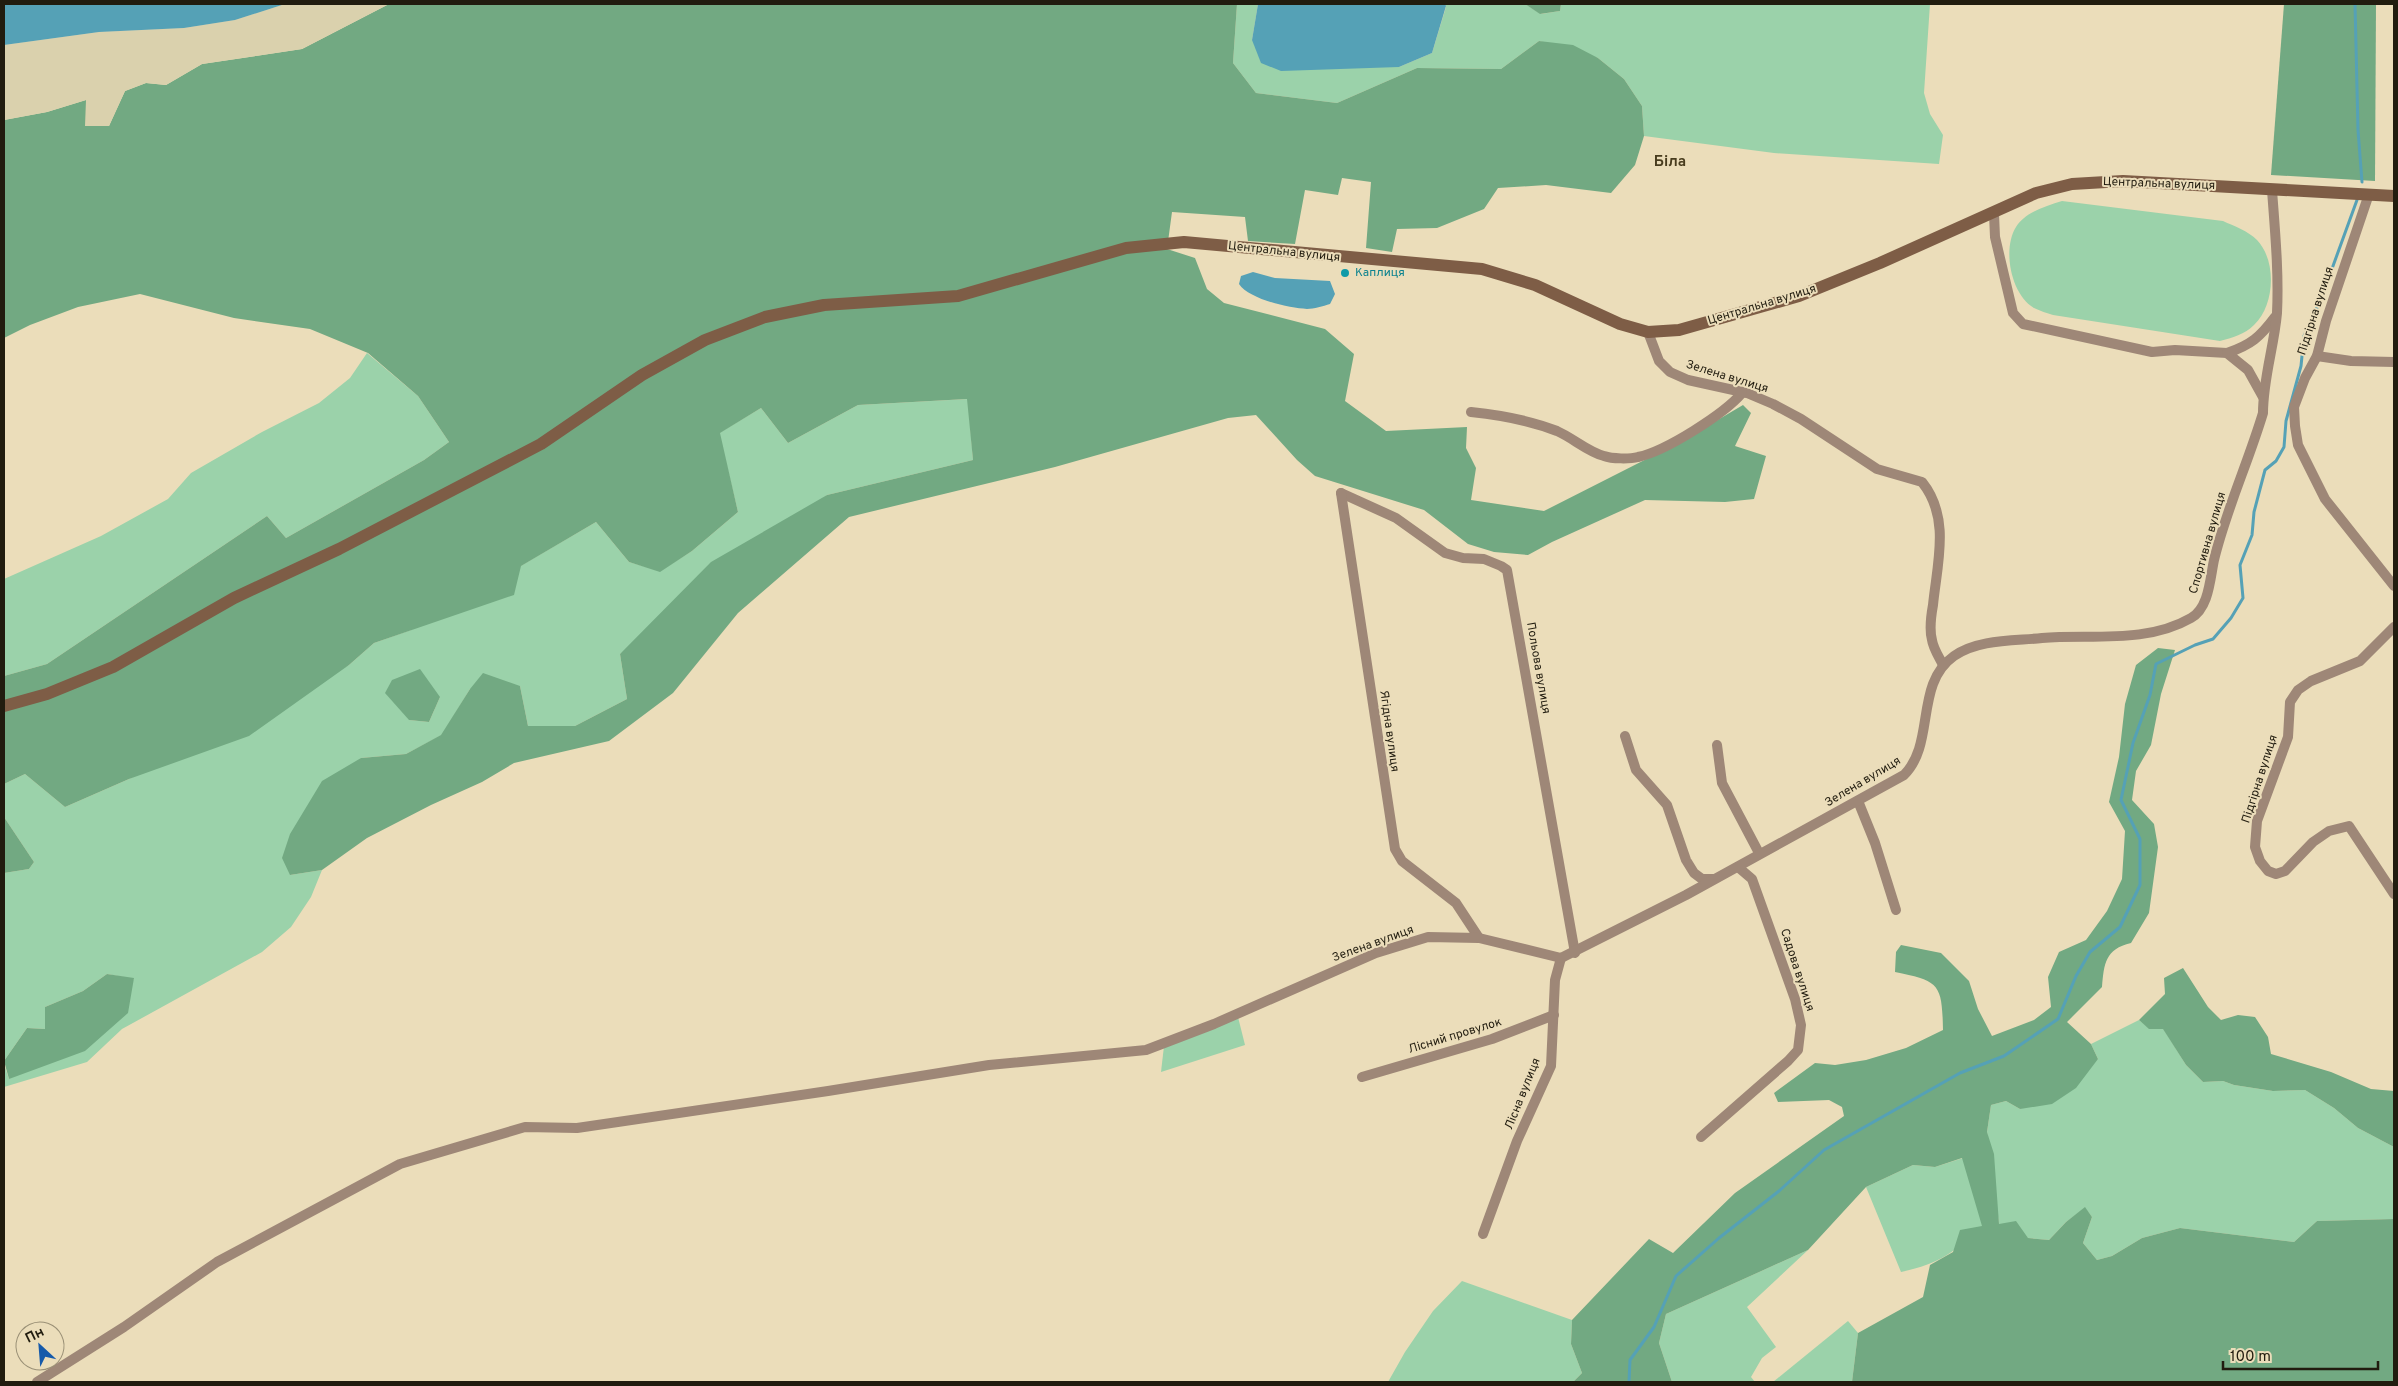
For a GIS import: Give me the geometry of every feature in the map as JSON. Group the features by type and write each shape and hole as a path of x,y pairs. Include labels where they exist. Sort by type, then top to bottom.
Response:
{"main road":[{"name":"Центральна вулиця","path":"4,706 47,694 112,667 234,598 338,549 541,444 642,375 705,340 765,317 824,305 958,296 1126,248 1184,242 1482,269 1535,285 1620,324 1648,332 1679,330 1799,296 1994,214 2036,194 2072,184 2123,180 2394,196"}],"street":[{"name":"Спортивна вулиця","path":"1943,665 1955,655 1972,647 1996,642 2046,638 2126,636 2156,631 2192,618 2204,605 2222,532 2260,420 2276,315 2277,292 2272,190"},
{"name":"Підгірна вулиця","path":"2369,194 2326,321 2317,356 2305,378 2294,407 2298,446 2325,499 2394,586"},
{"path":"1994,214 1995,237 2012,313 2023,324 2152,352 2175,350 2227,353 2246,347 2263,333 2276,315"},
{"name":"Зелена вулиця","path":"37,1382 124,1326 217,1262 400,1164 524,1127 577,1128 828,1092 989,1065 1146,1050 1214,1024 1376,953 1428,937 1479,938 1562,958 1575,953 1738,866 1904,775 1911,768 1918,754 1926,704 1943,665 1932,641 1931,620 1940,556 1940,532 1934,502 1929,490 1922,482 1877,469 1801,419 1773,404 1742,393 1688,380 1670,372 1658,361 1648,332"},
{"path":"2227,353 2248,370 2263,397"},
{"path":"2317,356 2351,361 2394,362"},
{"path":"1471,412 1497,415 1557,431 1604,457 1638,457 1662,447 1717,415 1732,405 1742,393"},
{"name":"Ягідна вулиця","path":"1341,493 1395,849 1402,861 1456,903 1479,938"},
{"name":"Польова вулиця","path":"1341,493 1396,518 1445,553 1462,558 1484,559 1507,570 1575,953"},
{"name":"Підгірна вулиця","path":"2394,627 2360,661 2310,681 2298,690 2290,702 2288,737 2257,821 2255,847 2260,861 2268,871 2276,874 2286,871 2313,842 2329,832 2349,826 2394,894"},
{"path":"1625,736 1636,770 1667,805 1686,860 1694,872 1702,878 1713,879"},
{"path":"1716,746 1722,783 1759,853"},
{"path":"1858,801 1875,842 1896,910"},
{"name":"Садова вулиця","path":"1701,1137 1788,1061 1798,1050 1801,1037 1801,1025 1796,999 1752,879 1738,866"},
{"name":"Лісна вулиця","path":"1483,1234 1517,1142 1551,1066 1555,980 1562,958"},
{"name":"Лісний провулок","path":"1362,1077 1492,1039 1554,1015"}],"green space":[{"path":"389,4 1237,4 1233,63 1256,93 1337,103 1417,68 1501,69 1539,41 1573,45 1598,58 1624,79 1642,106 1644,136 1635,165 1611,193 1546,185 1498,188 1484,209 1437,228 1397,229 1392,252 1366,248 1371,182 1342,178 1338,195 1305,190 1295,244 1248,241 1245,217 1172,212 1167,249 1195,258 1207,289 1224,303 1325,329 1354,354 1345,401 1386,431 1467,427 1466,448 1476,468 1471,500 1544,511 1682,441 1743,405 1751,413 1735,446 1766,456 1754,499 1725,502 1645,500 1552,542 1528,555 1494,552 1468,544 1424,510 1315,476 1297,460 1256,415 1228,418 1055,467 849,517 738,613 673,693 609,741 514,763 482,782 431,805 367,838 322,870 290,875 282,858 290,834 322,781 361,758 406,754 441,735 470,689 483,673 520,686 528,726 575,726 627,699 620,654 711,562 827,495 973,460 967,399 858,405 788,443 761,408 720,433 738,512 692,551 660,572 629,562 596,522 521,566 514,595 374,643 349,665 249,736 129,779 65,807 25,774 4,784 4,676 47,664 267,516 286,538 424,460 449,442 418,396 368,353 310,329 234,318 140,294 78,307 30,325 4,338 4,120 47,112 86,100 109,126 125,91 146,83 166,85 202,64 302,49"},
{"path":"1237,4 1258,4 1252,40 1346,67 1399,67 1432,53 1446,7 1445,4 1525,4 1541,14 1560,11 1561,4 1930,4 1924,93 1930,114 1943,135 1939,164 1774,153 1644,136 1642,106 1624,79 1598,58 1539,41 1501,69 1417,68 1337,103 1256,93 1233,63"},
{"path":"1525,4 1561,4 1560,11 1540,14"},
{"path":"2284,4 2376,4 2375,181 2271,175"},
{"path":"2062,201 2223,221 2245,231 2257,240 2268,259 2271,283 2266,306 2261,316 2247,331 2220,341 2053,315 2034,308 2026,302 2020,293 2011,271 2009,259 2012,236 2016,227 2025,217 2036,210"},
{"path":"367,353 418,396 449,442 424,460 286,538 267,516 47,664 4,676 4,579 101,536 168,499 191,473 262,432 319,403 350,378"},
{"path":"968,399 973,460 827,495 620,654 627,699 575,726 528,726 520,686 470,689 442,735 406,754 361,758 290,875 322,870 311,897 291,927 262,952 122,1029 87,1062 4,1087 4,1064 9,1079 134,979 107,974 83,991 45,1007 45,1029 27,1028 4,1061 4,873 29,869 34,862 4,817 4,784 25,774 65,807 129,779 349,665 374,643 411,630 596,522 629,562 660,571 692,551 738,512 719,433 761,408 788,443 858,405","holes":["440,697 429,722 409,720"]},
{"path":"2158,648 2175,650 2161,694 2151,745 2136,771 2132,800 2154,824 2158,847 2149,913 2131,943 2111,953 2105,965 2102,987 2067,1022 2091,1044 2098,1059 2076,1088 2052,1104 2020,1109 2006,1101 1991,1105 1987,1132 1994,1154 1999,1224 2016,1221 2028,1238 2049,1240 2066,1222 2085,1207 2092,1217 2083,1243 2097,1260 2112,1256 2142,1238 2180,1228 2294,1242 2317,1221 2394,1219 2394,1382 1852,1382 1858,1333 1923,1297 1930,1265 1953,1252 1960,1230 1982,1226 1962,1158 1935,1167 1913,1165 1866,1187 1808,1250 1666,1314 1659,1343 1672,1382 1573,1382 1582,1373 1571,1344 1572,1320 1649,1239 1673,1253 1735,1193 1844,1116 1842,1107 1829,1100 1778,1102 1774,1093 1815,1063 1835,1065 1866,1060 1906,1048 1943,1030 1941,1003 1935,987 1930,982 1921,978 1895,972 1896,952 1901,945 1941,953 1969,981 1978,1009 1992,1036 2034,1020 2051,1007 2048,977 2059,952 2086,940 2107,911 2122,879 2125,831 2109,802 2119,757 2125,704 2136,665"},
{"path":"420,669 440,697 429,722 409,720 385,693 392,680"},
{"path":"4,817 34,862 29,869 4,873"},
{"path":"2183,968 2208,1007 2221,1020 2238,1015 2255,1017 2268,1037 2271,1054 2331,1072 2371,1089 2394,1091 2394,1147 2358,1128 2334,1108 2305,1090 2273,1091 2234,1085 2223,1081 2203,1082 2186,1065 2163,1029 2149,1029 2139,1020 2165,994 2164,978"},
{"path":"107,974 134,978 128,1013 85,1051 9,1079 4,1061 27,1028 45,1029 45,1007 83,991"},
{"path":"1238,1017 1245,1045 1161,1072 1164,1046"},
{"path":"2139,1020 2149,1028 2163,1028 2186,1065 2203,1082 2223,1081 2234,1085 2273,1091 2305,1090 2334,1108 2358,1128 2394,1147 2394,1219 2317,1221 2294,1242 2180,1228 2142,1238 2112,1256 2097,1260 2083,1243 2092,1217 2085,1208 2066,1222 2049,1240 2028,1238 1999,1224 1987,1132 1991,1105 2006,1101 2020,1109 2098,1059 2091,1044"},
{"path":"1963,1158 1983,1226 1946,1256 1927,1265 1901,1272 1866,1187 1913,1165 1935,1167"},
{"path":"1808,1250 1747,1307 1776,1347 1762,1358 1751,1377 1755,1382 1672,1382 1659,1343 1666,1314"},
{"path":"1462,1281 1572,1320 1571,1344 1582,1373 1573,1382 1388,1382 1405,1352 1433,1311"},
{"path":"1848,1321 1858,1333 1852,1382 1773,1382"}],"sand":[{"path":"285,4 389,4 302,49 202,64 166,85 146,83 125,91 109,126 85,126 86,100 47,112 4,120 4,45 99,32 184,28 235,20"}],"water":[{"path":"4,4 285,4 235,20 184,28 99,32 4,45"},
{"path":"1258,4 1445,4 1446,6 1432,53 1399,67 1281,71 1261,63 1252,40"},
{"path":"1253,272 1275,278 1330,281 1335,294 1330,304 1316,308 1307,309 1280,305 1251,294 1239,284 1241,276"}],"waterway":[{"path":"2355,4 2358,130 2362,182"},
{"path":"1629,1382 1630,1360 1654,1327 1676,1276 1719,1238 1779,1191 1824,1150 1960,1073 2004,1056 2058,1019 2076,976 2090,952 2120,927 2140,885 2140,839 2121,800 2133,743 2150,695 2156,664 2195,645 2213,639 2231,618 2243,598 2240,565 2252,535 2254,512 2265,470 2276,461 2284,447 2286,421 2301,366 2304,336 2321,299 2357,200"}],"place":[{"name":"Каплиця","path":"1345,273"}],"district":[{"name":"Біла","path":"1670,162"}]}
